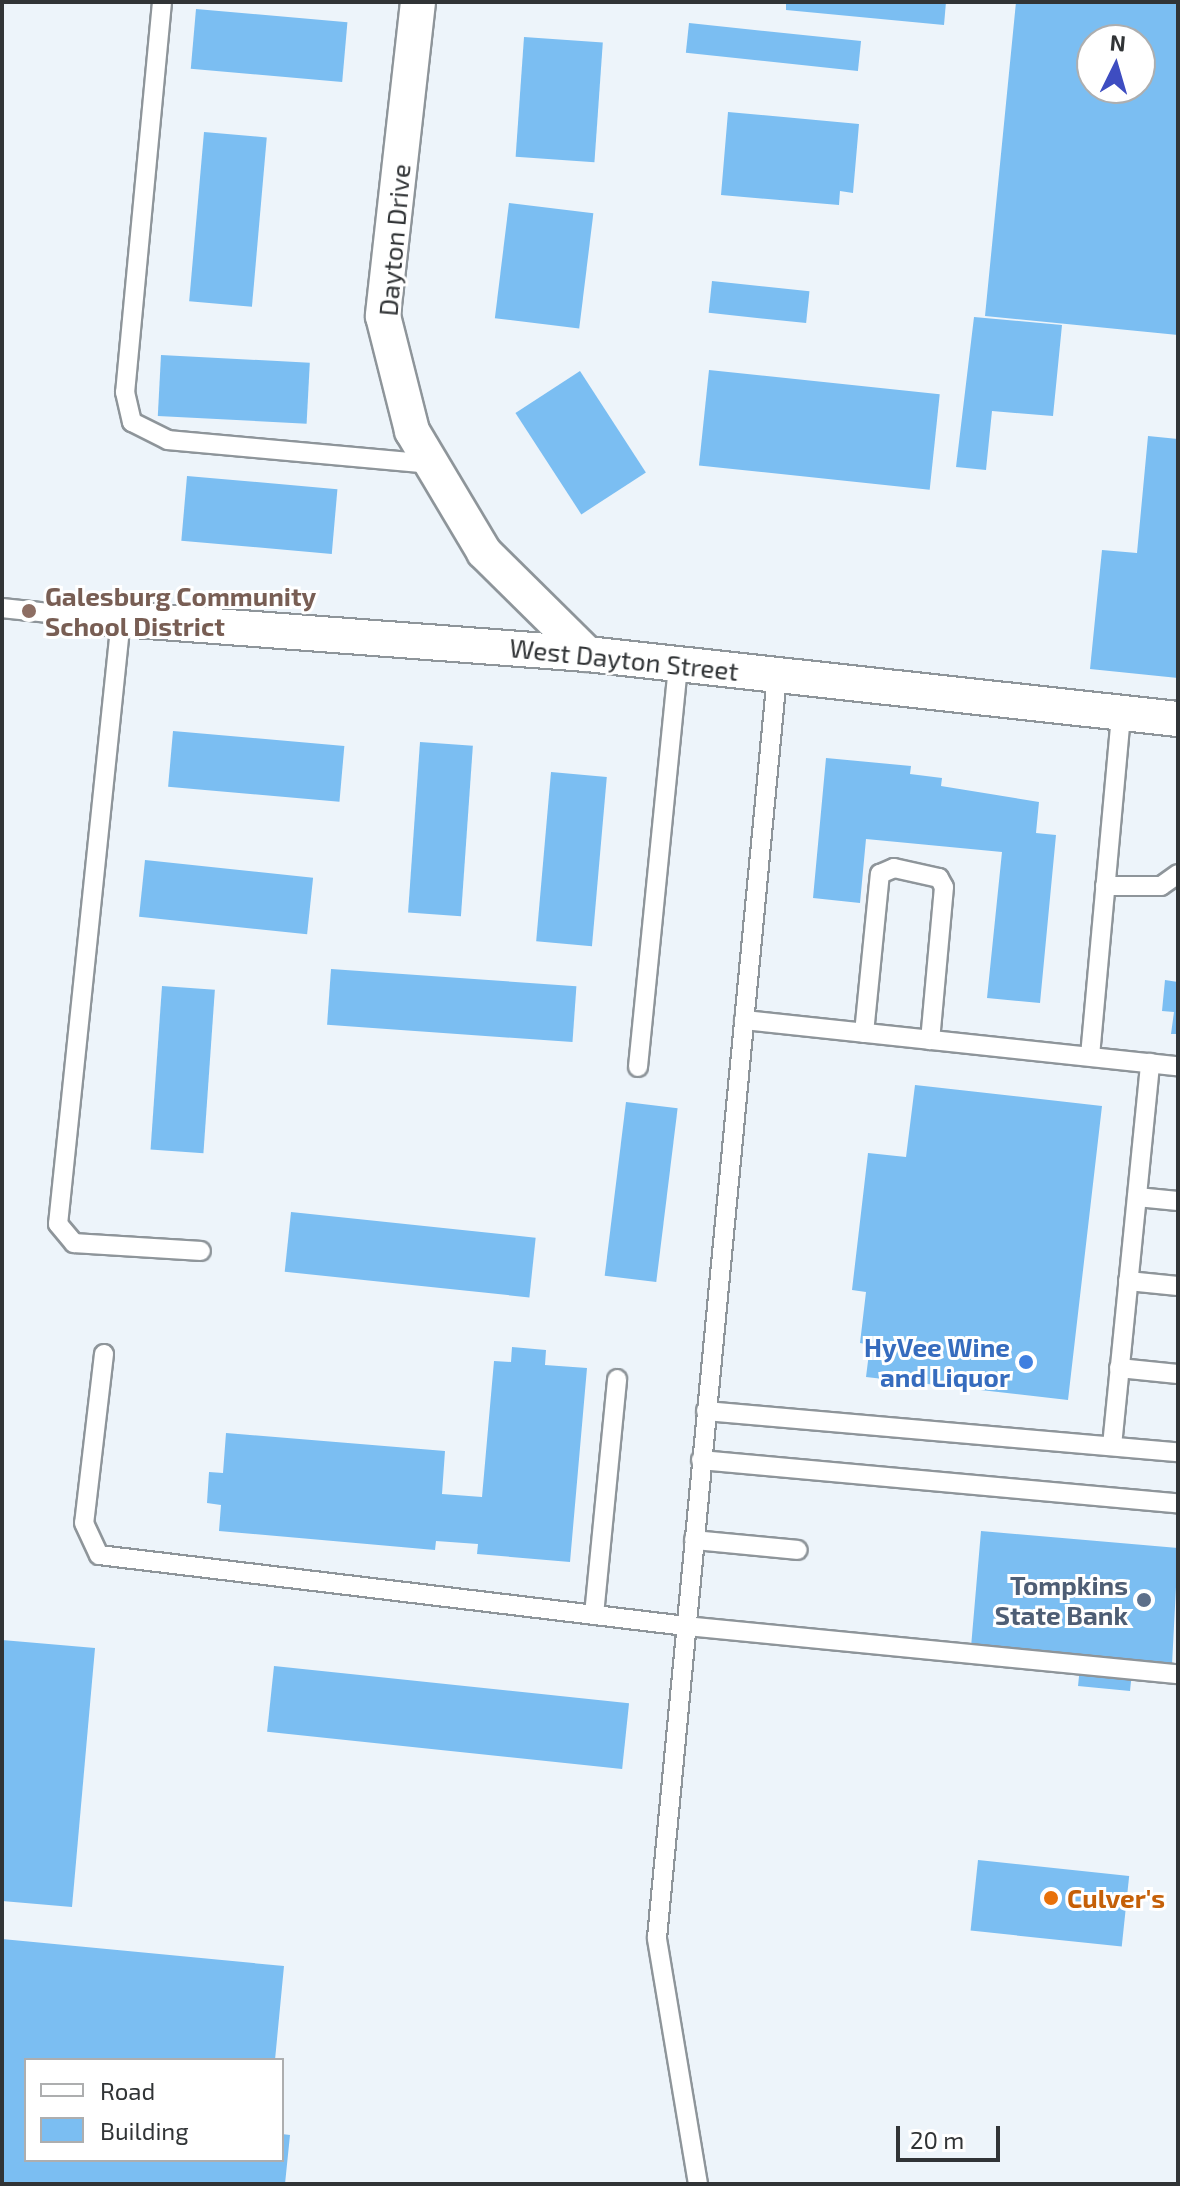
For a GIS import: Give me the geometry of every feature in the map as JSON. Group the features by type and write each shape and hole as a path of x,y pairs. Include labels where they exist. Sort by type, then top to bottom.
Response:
{"street":[{"name":"Dayton Drive","path":"412,3 383,316 412,431 484,552 587,654"},
{"name":"West Dayton Street","path":"69,615 587,654 1178,719"}],"lane":[{"path":"162,2 125,392 132,422 168,440 431,464"},
{"path":"2,608 69,615"},
{"path":"121,619 58,1224 74,1243 201,1251"},
{"path":"638,1067 678,663"},
{"path":"698,2184 657,1938 777,675"},
{"path":"1090,1056 1121,713"},
{"path":"864,1033 880,874 894,868 939,878 944,887 930,1040"},
{"path":"1105,886 1161,886 1178,874"},
{"path":"744,1020 1178,1066"},
{"path":"1112,1446 1150,1063"},
{"path":"1137,1197 1178,1201"},
{"path":"1128,1281 1178,1286"},
{"path":"104,1354 84,1523 99,1555 686,1626 1178,1674"},
{"path":"1119,1368 1178,1374"},
{"path":"594,1615 617,1379"},
{"path":"706,1411 1178,1452"},
{"path":"701,1460 1178,1503"},
{"path":"694,1540 798,1550"}],"building":[{"path":"786,2 946,2 944,25 786,10"},
{"path":"1016,2 1178,2 1178,335 985,316"},
{"path":"196,9 347,22 342,82 191,69"},
{"path":"689,23 861,41 858,71 686,53"},
{"path":"524,37 603,43 594,162 516,157"},
{"path":"728,112 859,124 853,193 840,191 839,205 721,195"},
{"path":"204,132 267,137 252,307 189,301"},
{"path":"509,203 593,213 579,328 495,318"},
{"path":"712,281 809,291 806,323 709,313"},
{"path":"974,317 1062,325 1053,416 992,411 986,470 956,467"},
{"path":"161,355 310,363 307,424 158,416"},
{"path":"709,370 940,394 930,490 699,465"},
{"path":"580,371 646,472 581,514 515,413"},
{"path":"1148,436 1178,439 1178,678 1090,669 1102,550 1137,553"},
{"path":"187,476 337,489 332,554 181,541"},
{"path":"173,731 344,746 339,802 168,787"},
{"path":"420,742 473,746 461,916 408,913"},
{"path":"826,758 911,766 910,774 942,778 941,786 1039,802 1036,833 1056,835 1040,1003 987,998 1002,852 866,839 860,903 813,898"},
{"path":"551,772 607,777 592,946 536,941"},
{"path":"145,860 313,878 307,934 139,917"},
{"path":"331,969 576,986 572,1042 327,1025"},
{"path":"1165,980 1178,982 1178,1034 1171,1034 1174,1012 1162,1011"},
{"path":"162,986 215,990 203,1153 151,1150"},
{"path":"915,1085 1102,1106 1068,1400 866,1377 870,1345 860,1343 866,1292 852,1290 868,1153 906,1157"},
{"path":"626,1102 678,1108 656,1282 605,1276"},
{"path":"291,1212 536,1238 529,1297 285,1272"},
{"path":"512,1347 546,1350 545,1365 587,1368 570,1562 477,1554 478,1544 436,1541 435,1550 219,1531 221,1505 207,1503 209,1472 223,1473 226,1433 445,1451 442,1494 482,1497 494,1361 511,1362"},
{"path":"981,1531 1178,1548 1172,1665 1133,1662 1130,1691 1078,1686 1081,1657 971,1647"},
{"path":"2,1640 95,1648 72,1907 2,1901"},
{"path":"274,1666 629,1703 622,1769 267,1732"},
{"path":"978,1860 1129,1876 1122,1946 971,1931"},
{"path":"2,1939 284,1966 275,2058 24,2058 24,2162 284,2162 284,2134 290,2135 285,2184 2,2184"}],"place":[{"name":"Galesburg Community School District","path":"29,611"},
{"name":"HyVee Wine and Liquor","path":"1026,1362"},
{"name":"Tompkins State Bank","path":"1144,1600"},
{"name":"Culver's","path":"1051,1898"}]}
